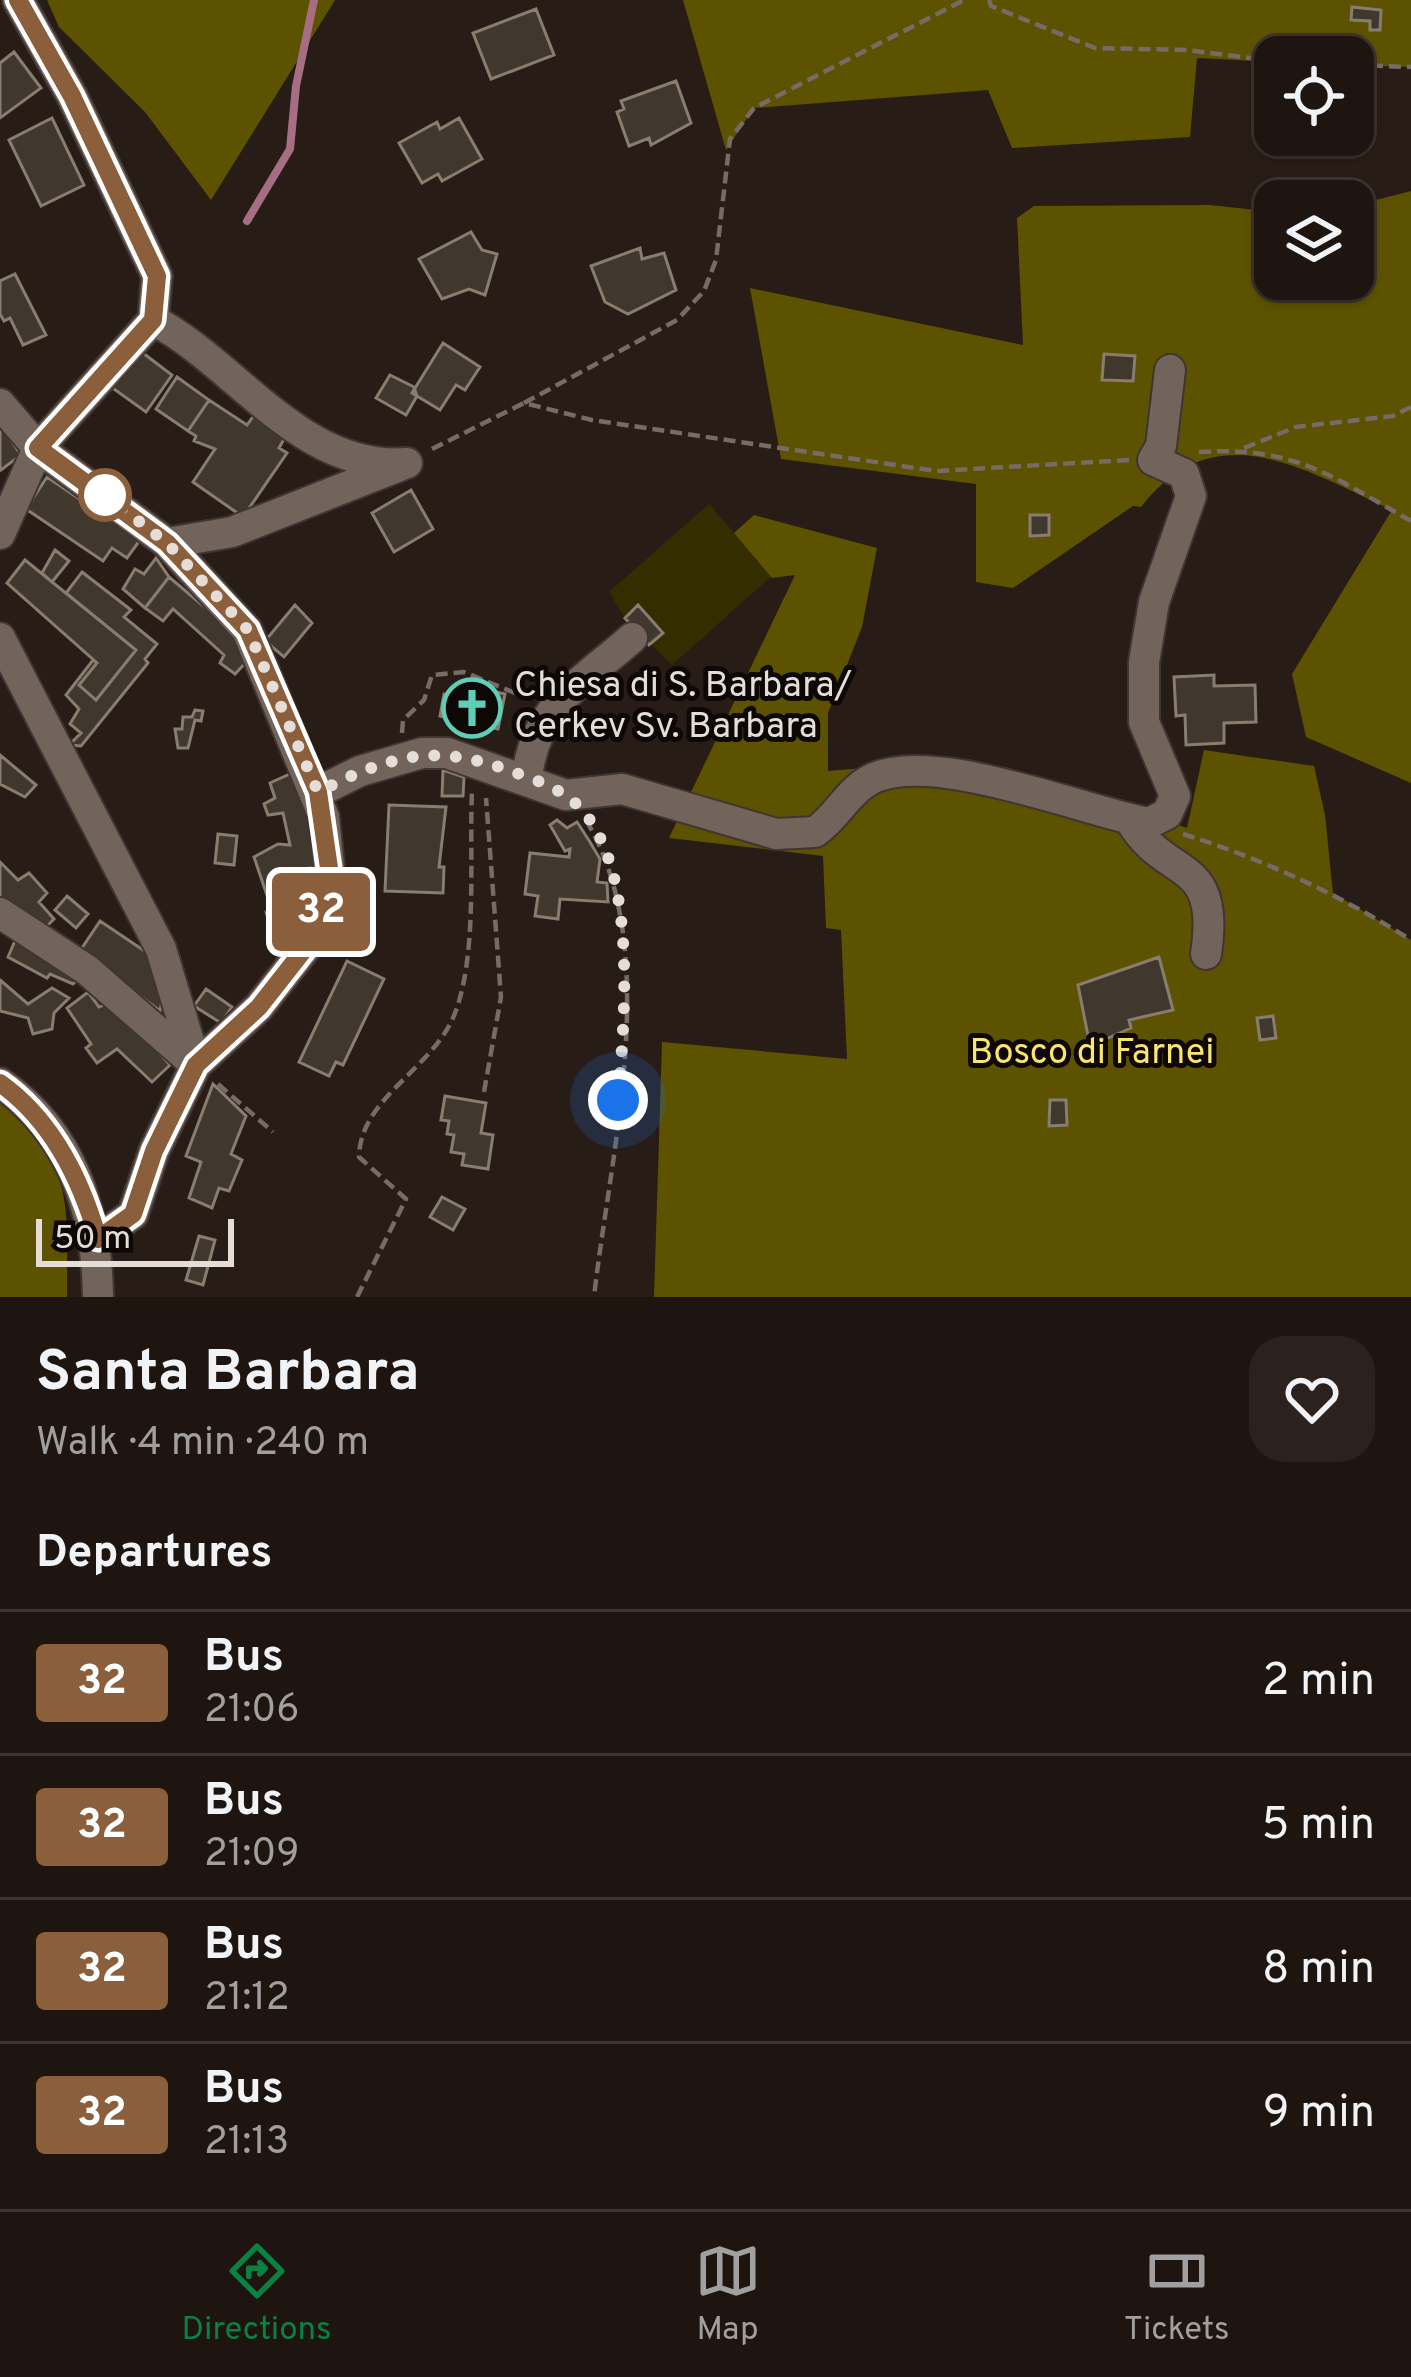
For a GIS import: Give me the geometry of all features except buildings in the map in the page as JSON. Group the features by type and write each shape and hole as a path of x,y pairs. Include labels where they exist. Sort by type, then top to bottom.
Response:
{"street":[{"path":"0,534 38,448 153,320 157,276 72,96 18,0"},
{"path":"153,320 307,436 372,462 407,463"},
{"path":"318,792 360,770 422,753 479,761 566,795 622,789 747,826 798,835 826,825 870,779 913,774 1010,782 1140,821 1167,814 1175,796 1144,722 1147,631 1191,496 1184,474 1153,460 1160,446 1169,370"},
{"path":"0,404 38,448 167,543 248,630 318,792 329,868 310,942 259,1007 196,1065 154,1151 133,1214 98,1239"},
{"path":"167,543 267,520 407,463"},
{"path":"0,638 161,949 196,1065"},
{"path":"527,777 531,743 552,708 632,638"},
{"path":"1140,821 1137,832 1192,874 1208,898 1206,954"},
{"path":"0,913 86,970 196,1065"},
{"path":"0,1084 56,1141 79,1184 98,1239 98,1288"}],"path":[{"path":"407,463 677,320 704,291 716,260 730,139 754,108 964,0"},
{"path":"989,0 991,6 1069,42 1095,48 1186,50 1254,58"},
{"path":"1374,66 1411,68"},
{"path":"524,403 592,420 936,471 1153,460 1239,450 1293,457 1411,520"},
{"path":"1239,450 1296,427 1393,416 1411,406"},
{"path":"422,753 402,735 403,720 424,700 432,675 464,672 552,708"},
{"path":"479,761 501,997 484,1092"},
{"path":"357,1297 406,1199 359,1157 359,1137 369,1116 442,1038 464,985 479,761"},
{"path":"566,795 609,862 626,959 618,1100 594,1297"},
{"path":"1140,821 1251,856 1346,899 1411,940"},
{"path":"196,1065 273,1132"}],"shaded area":[{"path":"709,504 772,576 672,665 625,618 609,592"}],"green space":[{"path":"47,0 335,0 211,200 145,112 59,27"},
{"path":"683,0 1411,0 1411,67 1374,66 1374,36 1254,36 1254,61 1197,58 1190,137 1012,148 988,90 754,108 726,150"},
{"path":"1411,191 1411,783 1306,737 1292,674 1392,510 1294,466 1230,455 1199,461 1170,478 1141,507 1133,506 1013,588 976,582 976,484 781,459 750,288 1023,345 1017,218 1034,206 1210,205 1254,210 1254,300 1374,300 1374,201"},
{"name":"Bosco di Farnei","path":"754,515 877,548 862,627 828,713 828,771 925,763 1006,767 1187,828 1204,750 1314,766 1325,815 1333,893 1411,940 1411,1297 654,1297 662,1042 847,1059 841,930 826,928 823,856 669,838 795,575 772,578 734,533"},
{"path":"0,1097 42,1145 62,1187 67,1297 0,1297"}],"waterway":[{"path":"247,221 290,149 296,86 314,0"}],"bus line":[{"name":"32","path":"0,1083 36,1114 56,1141 79,1184 98,1239 117,1229 133,1214 154,1151 196,1065 259,1007 310,942 329,868 318,792 248,630 167,543 38,448 106,366 153,320 158,298 157,276 72,96 18,0"}],"place":[{"name":"Chiesa di S. Barbara/ Cerkev Sv. Barbara","path":"472,708"}],"route":[{"path":"105,495 167,543 248,630 318,792 360,770 422,753 447,753 527,777 566,795 609,862 620,904 626,959 618,1100"}]}
